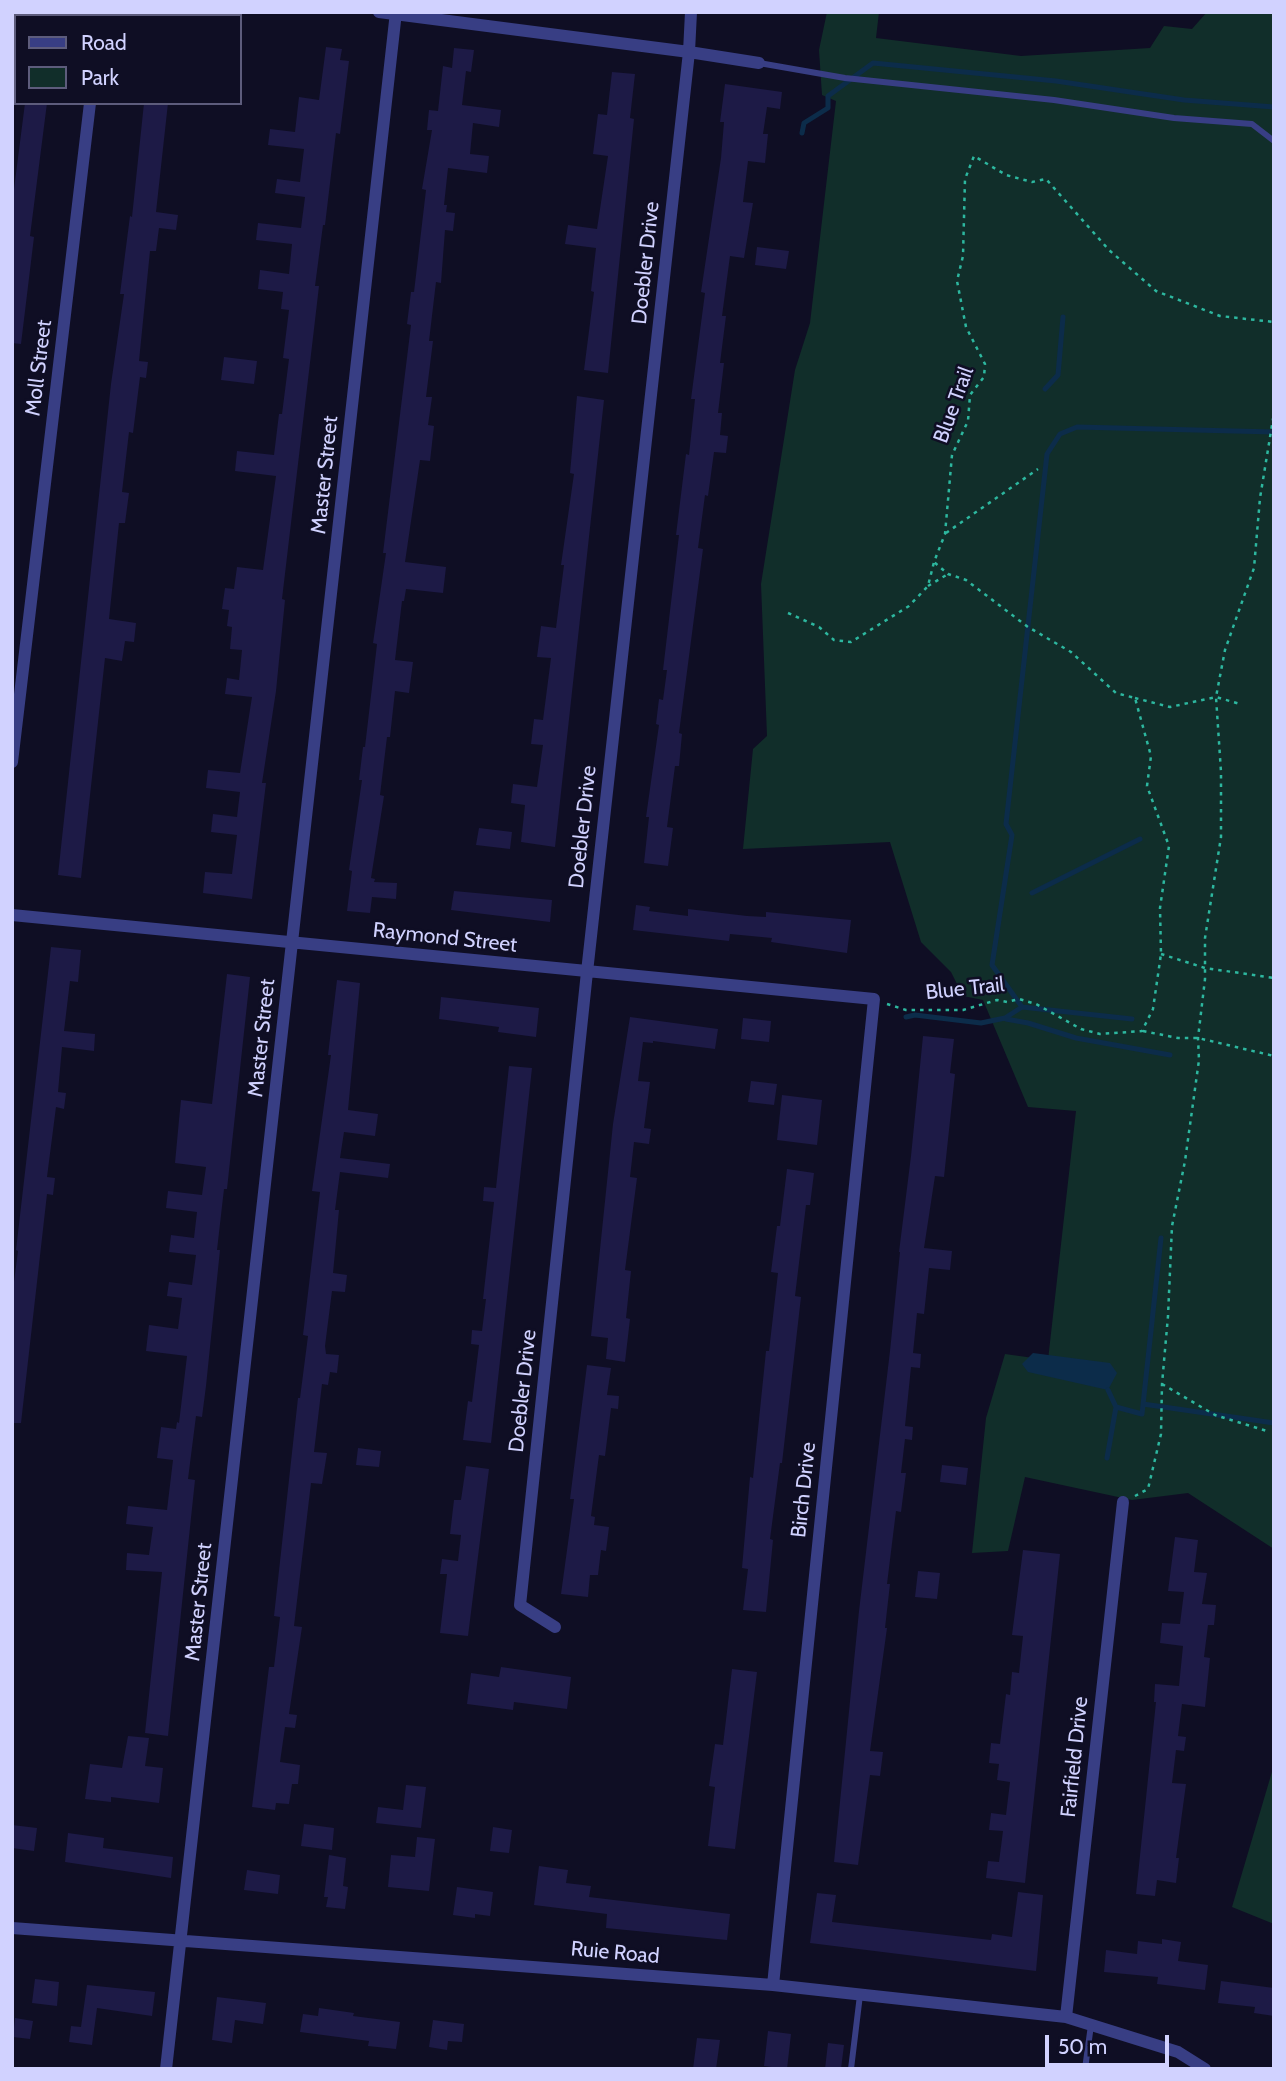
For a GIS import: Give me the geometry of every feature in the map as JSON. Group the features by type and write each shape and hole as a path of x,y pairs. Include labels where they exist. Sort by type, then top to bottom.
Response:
{"street":[{"path":"379,12 759,63"},
{"name":"Doebler Drive","path":"555,1627 520,1605 689,52 691,12"},
{"name":"Master Street","path":"166,2069 396,13"},
{"name":"Moll Street","path":"12,762 90,105"},
{"name":"Raymond Street","path":"12,915 874,999"},
{"name":"Birch Drive","path":"773,1985 874,999"},
{"name":"Fairfield Drive","path":"1066,2017 1123,1502"},
{"name":"Ruie Road","path":"12,1928 773,1985 1066,2017 1178,2052 1205,2069"}],"lane":[{"path":"759,63 845,78 1054,100 1174,118 1252,124 1274,141"},
{"path":"851,2069 860,1995"},
{"path":"1085,2069 1091,2025"}],"path":[{"name":"Blue Trail","path":"928,586 945,534 952,455 968,421 970,395 984,377 985,364 966,327 957,281 962,256 965,179 974,156 1006,175 1032,182 1046,179 1109,250 1156,291 1220,316 1274,322"},
{"path":"1123,1502 1148,1489 1161,1434 1172,1226 1185,1161 1199,1060 1205,938 1221,837 1221,772 1216,697 1225,650 1254,568 1274,413"},
{"path":"945,534 1038,469"},
{"path":"934,562 948,574 967,580 1028,627 1071,652 1116,693 1170,707 1216,697 1240,704"},
{"path":"788,613 819,627 834,640 851,642 909,606 928,586 948,574"},
{"path":"1135,698 1151,756 1147,786 1169,845 1160,908 1161,954 1153,1009 1142,1031"},
{"path":"1161,954 1205,968 1274,978"},
{"name":"Blue Trail","path":"874,999 906,1010 963,1010 997,1000 1007,1002 1019,999 1036,1003 1081,1029 1100,1034 1142,1031 1178,1038 1198,1038 1274,1056"},
{"path":"1162,1384 1215,1415 1270,1432"}],"green space":[{"path":"827,12 879,12 876,38 1021,56 1150,48 1164,26 1192,29 1207,12 1274,12 1274,1549 1188,1493 1132,1500 1025,1477 1008,1551 972,1553 986,1418 1005,1354 1048,1360 1076,1111 1028,1107 983,1000 963,996 951,972 921,942 890,842 743,849 753,749 767,736 761,584 795,370 810,323 836,101 822,95 819,50"},
{"path":"1274,1765 1274,1924 1232,1907"}],"water":[{"path":"1033,1353 1110,1363 1117,1373 1108,1390 1028,1372 1022,1364"}],"building":[{"path":"326,47 342,49 340,60 349,61 315,286 319,286 282,599 285,600 276,691 262,783 266,783 252,899 203,893 205,872 232,874 237,835 211,832 213,814 237,817 240,792 206,788 208,770 240,773 252,697 225,694 227,678 239,680 242,650 230,649 232,627 227,626 229,610 222,609 225,588 234,589 237,567 263,570 276,476 235,471 237,451 274,455 289,359 283,358 289,310 281,309 283,292 258,289 260,270 289,274 292,244 256,240 258,223 301,228 305,197 275,193 277,179 300,182 304,149 268,145 270,129 295,132 299,97 319,100"},
{"path":"454,48 474,50 471,72 466,71 462,105 501,110 499,127 473,123 470,154 489,156 487,173 448,168 444,205 447,205 446,212 455,213 453,231 445,230 441,283 436,282 429,341 433,341 426,397 432,397 428,425 434,426 430,461 420,460 405,562 446,567 443,593 406,589 402,601 395,660 413,662 409,693 395,691 380,795 384,796 371,878 375,879 374,882 397,883 396,899 372,897 370,913 347,911 352,871 349,870 362,780 359,780 377,644 373,643 386,553 383,553 411,325 407,324 411,292 414,292 426,190 422,189 432,130 427,130 429,110 438,111 443,66 452,68"},
{"path":"612,72 635,74 630,118 634,119 608,373 584,370 594,292 591,291 596,248 565,244 568,225 597,229 608,156 593,154 598,114 607,115"},
{"path":"725,84 782,92 780,109 767,107 763,134 768,134 765,163 748,161 743,202 753,203 744,258 730,256 722,316 726,316 720,363 724,363 718,413 722,413 720,435 728,436 726,453 714,452 708,496 705,495 698,548 703,549 679,733 682,734 679,766 675,766 667,827 673,828 668,866 644,863 649,817 646,817 659,725 656,724 659,699 663,700 667,670 663,670 679,535 676,535 686,454 689,455 695,399 691,399 705,293 701,292 721,158 724,122 720,122"},
{"path":"25,105 47,105 30,236 34,237 21,344 12,343 14,189"},
{"path":"144,105 168,105 156,212 178,215 176,230 159,228 156,251 150,251 139,361 148,362 146,378 140,377 133,433 129,432 122,492 129,493 125,523 119,523 109,619 136,623 134,642 125,641 122,661 105,658 81,878 58,875 111,384 124,294 120,294 130,216 132,217"},
{"path":"757,247 789,251 786,269 755,265"},
{"path":"224,357 257,361 254,384 221,380"},
{"path":"577,396 604,400 555,847 521,842 525,805 511,803 513,784 537,787 543,745 531,744 534,719 543,720 551,658 537,657 541,626 556,628 564,565 561,565 574,474 570,473"},
{"path":"479,828 512,832 510,849 476,845"},
{"path":"454,891 552,900 550,922 451,910"},
{"path":"636,905 650,907 649,911 688,916 688,909 747,916 766,917 766,912 851,920 847,953 771,942 772,938 730,934 729,941 633,930"},
{"path":"51,947 81,950 78,982 70,981 64,1031 95,1034 94,1051 62,1047 58,1092 66,1093 64,1109 56,1107 47,1177 55,1178 53,1195 47,1194 21,1423 12,1423 12,1297"},
{"path":"227,974 250,977 227,1189 224,1189 217,1250 220,1250 206,1386 202,1417 196,1416 188,1479 195,1480 168,1736 145,1733 162,1572 126,1570 127,1553 149,1555 153,1527 126,1524 128,1506 167,1510 173,1460 157,1458 161,1427 176,1429 177,1422 179,1423 187,1356 146,1351 149,1325 178,1329 182,1298 167,1296 169,1282 192,1285 196,1255 169,1252 171,1235 194,1238 197,1212 166,1208 168,1191 202,1195 206,1167 175,1163 181,1100 212,1104"},
{"path":"337,980 360,983 348,1110 378,1114 375,1136 344,1132 340,1158 390,1164 388,1178 340,1172 335,1210 339,1210 333,1273 347,1275 345,1292 332,1291 325,1346 326,1354 339,1355 337,1373 330,1372 328,1385 322,1384 314,1452 327,1453 322,1484 311,1483 294,1626 302,1627 289,1714 297,1715 295,1728 285,1727 280,1762 300,1765 298,1784 292,1784 289,1804 276,1803 275,1810 252,1807 269,1667 274,1667 280,1617 274,1616 298,1398 308,1336 303,1335 320,1192 312,1191 331,1055 328,1055"},
{"path":"441,997 539,1008 536,1037 498,1032 499,1027 439,1019"},
{"path":"630,1017 718,1029 715,1049 643,1042 638,1081 650,1082 644,1128 651,1129 649,1144 634,1142 630,1177 637,1178 625,1270 631,1271 626,1318 630,1319 625,1362 606,1359 608,1338 591,1336 613,1124"},
{"path":"743,1018 771,1021 769,1042 741,1039"},
{"path":"923,1036 954,1039 950,1073 955,1074 944,1177 935,1176 924,1248 952,1251 950,1270 929,1268 924,1314 917,1313 913,1353 921,1354 920,1368 911,1367 905,1426 913,1427 912,1440 905,1439 901,1473 906,1473 901,1512 896,1511 887,1584 890,1584 887,1628 870,1751 883,1752 880,1776 870,1775 858,1865 834,1862"},
{"path":"509,1066 532,1068 491,1443 463,1440 468,1401 472,1402 479,1345 471,1344 472,1330 482,1331 486,1299 483,1299 494,1202 483,1201 484,1187 496,1188"},
{"path":"751,1081 777,1084 774,1105 748,1102"},
{"path":"782,1095 822,1100 817,1145 777,1140"},
{"path":"787,1169 814,1173 810,1205 806,1205 795,1296 801,1297 782,1463 770,1539 773,1540 766,1612 743,1610 748,1569 742,1568 750,1477 753,1478 766,1351 769,1351 778,1273 771,1272"},
{"path":"587,1365 611,1368 607,1395 619,1396 618,1409 611,1408 605,1456 599,1455 591,1516 595,1517 594,1525 609,1527 606,1551 601,1550 598,1575 590,1575 588,1597 561,1594 574,1499 570,1499"},
{"path":"358,1448 381,1451 379,1467 356,1465"},
{"path":"942,1465 968,1468 966,1485 940,1482"},
{"path":"466,1466 489,1469 468,1636 440,1633 447,1574 440,1574 442,1559 458,1561 461,1535 450,1534 454,1500 461,1500"},
{"path":"1175,1537 1198,1540 1194,1572 1207,1573 1202,1604 1216,1605 1214,1625 1208,1625 1204,1657 1210,1658 1205,1707 1182,1704 1178,1736 1186,1737 1184,1751 1176,1750 1172,1783 1186,1784 1176,1858 1179,1858 1176,1883 1157,1880 1155,1896 1136,1894 1156,1702 1155,1684 1179,1686 1183,1646 1160,1643 1162,1623 1180,1624 1184,1592 1168,1591"},
{"path":"1023,1550 1060,1554 1025,1883 986,1878 988,1861 999,1862 1003,1831 989,1830 991,1813 1006,1815 1010,1782 997,1780 999,1764 989,1763 991,1743 1000,1744 1006,1694 1010,1695 1012,1672 1019,1673 1023,1636 1012,1635"},
{"path":"918,1571 940,1573 937,1599 915,1597"},
{"path":"501,1667 571,1677 567,1709 514,1702 513,1710 467,1704 471,1673 499,1677"},
{"path":"732,1669 757,1672 735,1849 708,1846 715,1787 709,1786 715,1744 723,1745"},
{"path":"128,1736 149,1738 145,1766 163,1768 159,1803 111,1797 111,1802 85,1799 90,1764 122,1768"},
{"path":"406,1785 426,1787 421,1828 376,1823 378,1807 403,1810"},
{"path":"304,1824 334,1828 332,1850 301,1846"},
{"path":"12,1825 37,1828 34,1851 12,1848"},
{"path":"493,1827 512,1830 509,1853 490,1851"},
{"path":"68,1833 104,1838 103,1848 173,1857 171,1878 65,1862"},
{"path":"417,1837 435,1839 429,1891 388,1887 391,1855 415,1857"},
{"path":"329,1855 346,1858 343,1886 348,1887 345,1909 326,1907 328,1897 324,1897"},
{"path":"539,1866 568,1870 566,1883 591,1886 589,1897 730,1914 727,1940 606,1928 607,1914 534,1905"},
{"path":"247,1870 280,1875 278,1894 244,1890"},
{"path":"457,1887 493,1892 490,1916 475,1914 475,1918 453,1915"},
{"path":"1018,1892 1043,1895 1036,1971 810,1943 817,1893 836,1895 832,1922 991,1940 992,1934 1012,1937"},
{"path":"1162,1939 1181,1942 1178,1961 1208,1965 1205,1990 1157,1984 1158,1977 1104,1972 1106,1950 1137,1954 1138,1941 1162,1944"},
{"path":"35,1979 59,1982 57,2006 32,2003"},
{"path":"1221,1981 1274,1988 1274,2016 1254,2013 1255,2007 1218,2003"},
{"path":"87,1985 155,1992 152,2016 97,2008 92,2045 69,2042 71,2026 81,2027"},
{"path":"217,1997 266,2003 263,2024 235,2020 232,2043 212,2040"},
{"path":"319,2008 400,2022 396,2049 368,2046 369,2041 300,2032 303,2014 318,2016"},
{"path":"15,2018 33,2021 30,2039 13,2037"},
{"path":"433,2020 464,2024 462,2042 448,2041 447,2050 429,2047"},
{"path":"768,2031 791,2034 787,2069 764,2066"},
{"path":"697,2038 720,2040 716,2069 693,2069"},
{"path":"828,2043 844,2045 841,2069 825,2069"}],"waterway":[{"path":"802,133 804,123 828,108 828,96 873,63 1056,81 1184,100 1274,107"},
{"path":"1045,389 1058,375 1063,317"},
{"path":"1022,1007 992,965 1012,835 1006,824 1047,454 1060,434 1077,427 1274,432"},
{"path":"1032,893 1140,839"},
{"path":"906,1017 915,1015 981,1023 1005,1018 1022,1007 1132,1019"},
{"path":"1006,1019 1076,1038 1170,1055"},
{"path":"1107,1458 1116,1407 1142,1414 1161,1238"},
{"path":"1108,1390 1116,1407"},
{"path":"1143,1404 1274,1423"}]}
